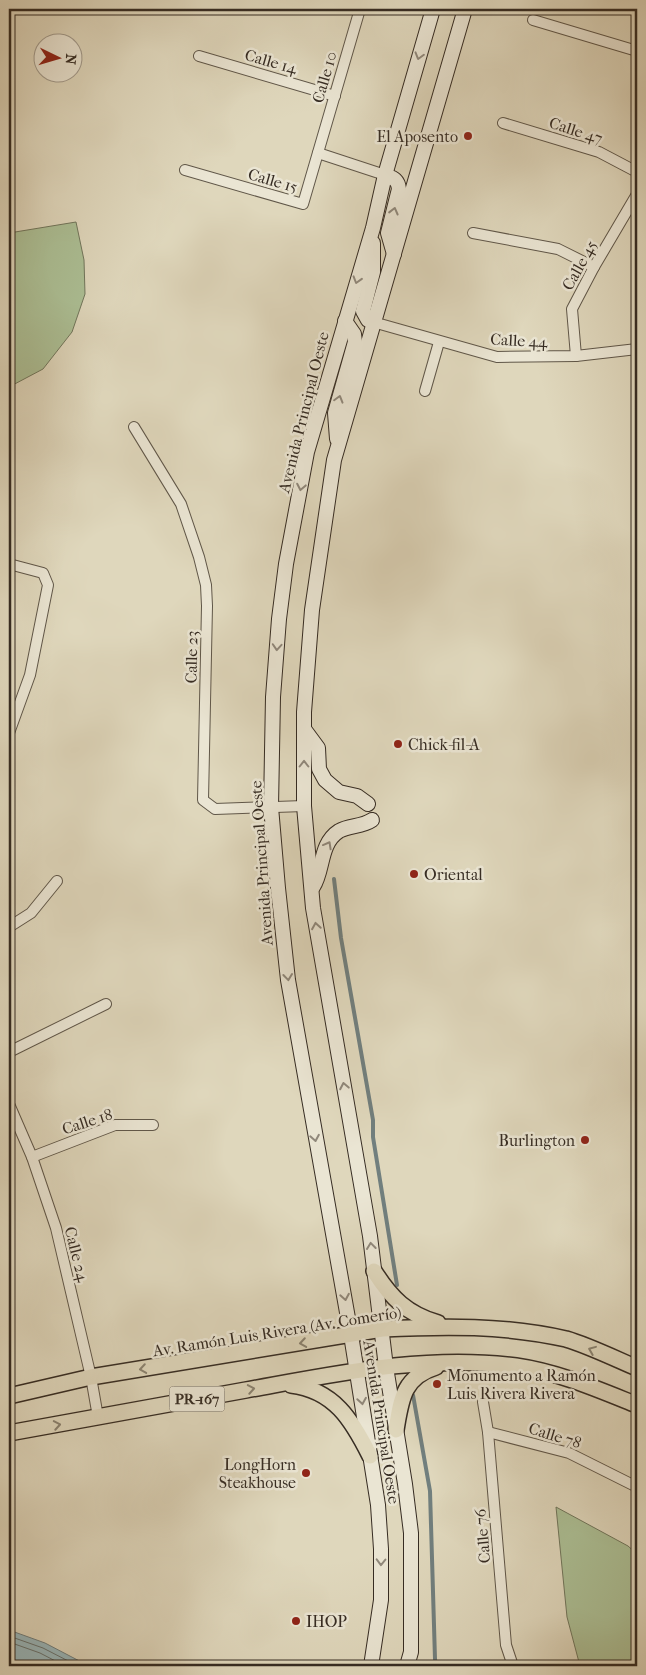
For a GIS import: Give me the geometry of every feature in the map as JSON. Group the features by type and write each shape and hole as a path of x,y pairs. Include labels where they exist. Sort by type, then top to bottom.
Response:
{"main road":[{"name":"Avenida Principal Oeste","path":"371,1666 381,1600 381,1549 378,1505 351,1335 288,980 272,807 273,697 279,619 286,564 307,452 373,228 385,174 433,9"},
{"name":"Avenida Principal Oeste","path":"407,1666 412,1659 411,1533 374,1271 353,1137 327,994 312,890 304,806 304,729 312,610 331,479 338,447 465,9"},
{"path":"385,174 395,178 399,189 388,233 394,254"},
{"path":"373,228 373,272 363,311 368,320 373,322"},
{"path":"338,447 335,413 355,342 350,326 345,321"},
{"path":"304,729 318,748 318,768 325,780 339,792 357,796 368,804"},
{"path":"312,890 316,882 322,856 332,837 341,830 365,824 372,820"},
{"path":"374,1271 384,1288 404,1308 420,1318 449,1326"},
{"name":"Av. Ramón Luis Rivera (Av. Comerío)","path":"9,1396 91,1377 382,1329 449,1326 515,1330 568,1340 637,1368"},
{"path":"396,1430 400,1407 409,1382 419,1374 454,1362"},
{"name":"PR-167","path":"9,1433 386,1366 454,1362 517,1366 558,1374 637,1405"},
{"path":"282,1383 304,1386 323,1395 348,1418 370,1456"}],"street":[{"name":"Calle 10","path":"318,153 360,9"},
{"path":"533,20 637,51"},
{"name":"Calle 14","path":"198,56 335,96"},
{"name":"Calle 47","path":"503,122 599,152 637,172"},
{"path":"318,153 385,174"},
{"name":"Calle 15","path":"184,170 303,204 318,153"},
{"name":"Calle 45","path":"576,356 572,309 594,267 637,194"},
{"path":"473,233 558,249 594,267"},
{"name":"Calle 44","path":"373,322 497,358 576,356 637,349"},
{"path":"426,391 439,342"},
{"name":"Calle 23","path":"134,428 181,504 199,557 206,585 203,800 215,809 304,806"},
{"path":"9,564 43,573 48,585 30,675 9,733"},
{"path":"9,927 31,913 57,881"},
{"path":"9,1052 106,1004"},
{"name":"Calle 24","path":"9,1104 32,1156 56,1228 91,1377 98,1417"},
{"name":"Calle 18","path":"32,1156 115,1125 153,1124"},
{"name":"Calle 76","path":"483,1402 488,1432 506,1645 513,1666"},
{"name":"Calle 78","path":"488,1432 569,1452 637,1487"}],"green space":[{"path":"76,222 84,260 85,294 72,332 43,369 9,387 9,233"},
{"path":"556,1507 628,1546 637,1554 637,1666 580,1666 567,1617"}],"water":[{"path":"9,1630 45,1643 89,1666 9,1666"}],"waterway":[{"path":"334,879 341,938 373,1120 373,1137 397,1285"},
{"path":"413,1395 430,1491 436,1666"}],"place":[{"name":"El Aposento","path":"468,136"},
{"name":"Chick-fil-A","path":"398,744"},
{"name":"Oriental","path":"414,874"},
{"name":"Burlington","path":"585,1140"},
{"name":"Monumento a Ramón Luis Rivera Rivera","path":"437,1384"},
{"name":"LongHorn Steakhouse","path":"306,1473"},
{"name":"IHOP","path":"296,1621"}]}
